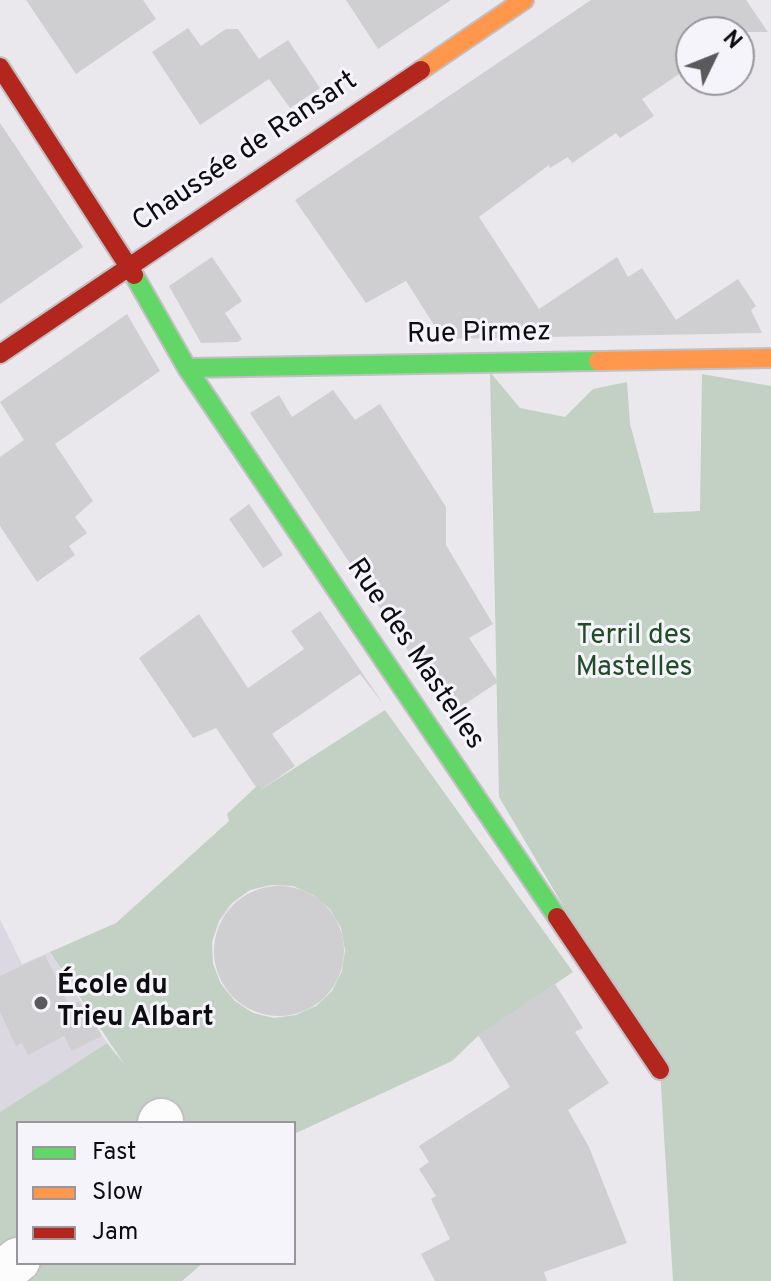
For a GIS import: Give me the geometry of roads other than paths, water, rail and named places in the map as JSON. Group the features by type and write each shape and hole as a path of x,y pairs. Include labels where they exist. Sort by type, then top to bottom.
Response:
{"street":[{"name":"Chaussée de Ransart","path":"0,354 524,0"},
{"name":"Rue des Mastelles","path":"0,67 129,266 187,368 660,1070"},
{"name":"Rue Pirmez","path":"187,368 771,358"},
{"path":"0,1274 16,1262"}],"place":[{"name":"École du Trieu Albart","path":"41,1003"}],"park label":[{"name":"Terril des Mastelles","path":"634,653"}]}
